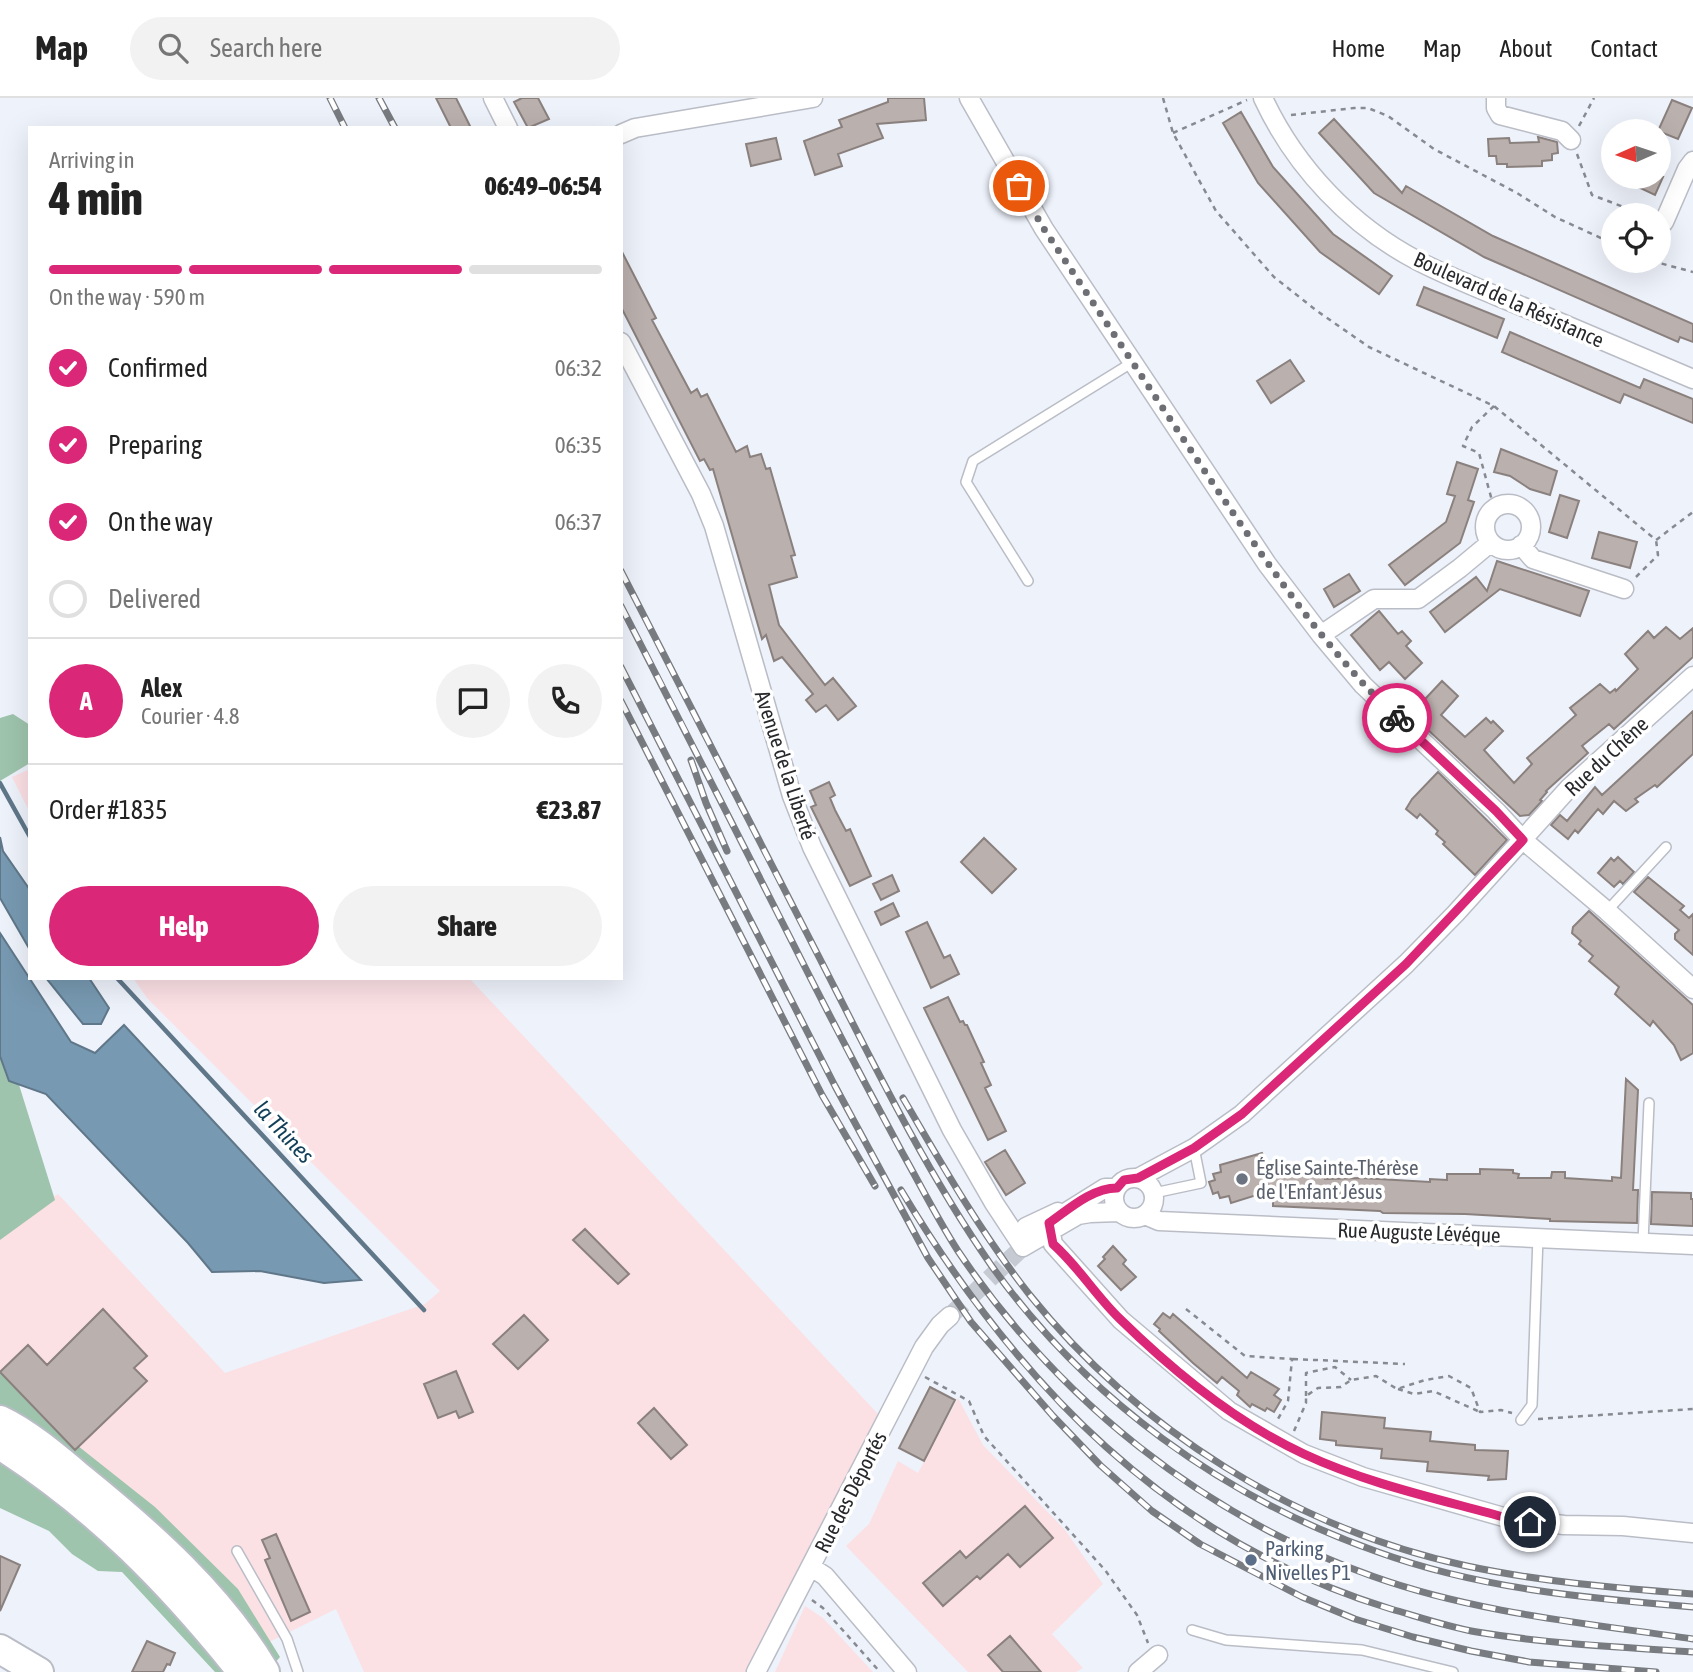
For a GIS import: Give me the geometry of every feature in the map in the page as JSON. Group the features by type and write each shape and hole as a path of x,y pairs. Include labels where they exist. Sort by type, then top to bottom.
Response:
{"main road":[{"path":"0,1420 64,1464 142,1528 223,1612 265,1672"},
{"path":"0,1445 65,1490 139,1554 197,1616 242,1672"},
{"path":"0,1648 39,1672"}],"street":[{"path":"493,98 507,126"},
{"path":"623,133 635,128 813,98"},
{"path":"970,98 1044,229 1267,564 1321,635 1363,685 1523,840 1693,989"},
{"name":"Boulevard de la Résistance","path":"1263,98 1289,146 1315,179 1341,206 1385,241 1440,272 1693,379"},
{"path":"1496,98 1496,108 1500,115 1562,131 1572,140"},
{"path":"1671,206 1693,161"},
{"name":"Avenue de la Liberté","path":"623,346 706,505 792,796 812,847 952,1130 1023,1247"},
{"path":"1512,504 1526,512 1531,526 1528,541 1505,549 1490,543 1483,530 1489,513 1494,508 1512,504"},
{"path":"1321,635 1374,599 1418,599 1490,543"},
{"path":"1521,545 1533,559 1624,589"},
{"name":"Rue du Chêne","path":"1138,1178 1194,1148 1242,1114 1406,964 1569,788 1693,676"},
{"path":"1023,1247 1078,1216 1119,1212 1131,1218 1145,1216 1153,1205 1154,1193 1146,1181 1138,1178 1124,1180 1117,1188 1114,1198 1119,1212"},
{"path":"1023,1247 1026,1227 1105,1188 1117,1188"},
{"path":"1081,1201 1049,1223 1053,1244 1121,1320 1205,1393 1269,1436 1304,1454 1363,1477 1507,1518 1564,1525 1622,1526 1693,1533"},
{"name":"Rue Auguste Lévéque","path":"1145,1216 1159,1221 1693,1245"},
{"name":"Rue des Déportés","path":"756,1672 924,1347 950,1316"},
{"path":"811,1567 825,1576 907,1672"},
{"path":"1138,1672 1158,1655"}],"lane":[{"path":"1028,581 965,482 973,461 1132,362"},
{"path":"1607,911 1666,847"},
{"path":"1643,1242 1649,1103"},
{"path":"1154,1193 1200,1183 1194,1148"},
{"path":"1521,1420 1532,1405 1538,1237"},
{"path":"237,1551 287,1639 298,1672"},
{"path":"1192,1630 1226,1640 1362,1650 1453,1672"}],"path":[{"path":"1163,98 1173,133 1216,211 1274,277 1369,347 1494,406 1656,540 1658,555 1624,589"},
{"path":"1173,133 1250,98"},
{"path":"1594,98 1572,140 1592,195 1613,203"},
{"path":"1274,119 1330,109 1368,108 1388,116 1434,149 1517,193 1555,217 1601,238"},
{"path":"1671,266 1693,272"},
{"path":"1494,406 1472,427 1463,446 1479,453 1494,508"},
{"path":"1656,540 1693,512"},
{"path":"1186,1308 1245,1356 1405,1364"},
{"path":"1269,1436 1288,1401 1292,1359"},
{"path":"1288,1446 1306,1404 1306,1373 1335,1367 1351,1380"},
{"path":"912,1370 968,1401 984,1436 1105,1570 1137,1615 1145,1639 1158,1655"},
{"path":"1306,1396 1318,1388 1341,1387 1351,1380 1376,1376 1397,1389 1414,1394 1433,1391 1480,1412 1501,1410 1519,1414 1521,1420 1693,1409"},
{"path":"1397,1389 1449,1376 1471,1388 1480,1412"},
{"path":"798,1590 823,1608 880,1672"}],"shaded area":[{"path":"28,770 28,809 12,777"},
{"path":"134,980 471,980 878,1414 747,1672 364,1672 336,1609 255,1649 0,1387 0,1234 58,1194 225,1373 425,1304 440,1291 147,998"},
{"path":"958,1398 983,1445 1065,1530 1103,1584 1052,1634 1083,1668 1076,1672 968,1672 846,1546 869,1524 898,1461 918,1473"},
{"path":"805,1606 823,1618 873,1672 775,1672"}],"green space":[{"path":"13,714 28,724 28,764 0,781 0,718"},
{"path":"0,1024 55,1200 0,1240"},
{"path":"0,1372 44,1419 155,1507 238,1589 280,1657 267,1672 215,1672 122,1572 98,1571 72,1554 49,1531 0,1508"}],"water":[{"path":"0,837 3,851 28,887 28,947 0,898"},
{"path":"0,933 28,980 31,980 71,1042 95,1053 124,1025 361,1280 324,1283 260,1271 212,1272 188,1243 46,1094 9,1081 0,1056"},
{"path":"48,980 90,980 109,1008 101,1024 83,1024"}],"building":[{"path":"436,98 456,98 470,126 450,126"},
{"path":"522,98 538,98 549,119 527,126 514,102"},
{"path":"888,98 924,98 926,120 877,124 883,138 838,154 842,166 815,175 804,141 842,127 839,120 888,102"},
{"path":"1672,100 1692,108 1678,139 1671,136 1671,119 1663,119"},
{"path":"1241,112 1273,167 1333,234 1392,276 1379,294 1320,252 1258,183 1223,123"},
{"path":"1334,119 1402,193 1406,186 1493,236 1693,324 1693,342 1680,337 1678,342 1484,257 1374,193 1319,133"},
{"path":"1538,137 1557,142 1558,153 1552,154 1552,160 1542,161 1542,166 1507,167 1507,164 1497,164 1496,156 1489,156 1488,139 1509,138 1510,143 1539,142"},
{"path":"776,138 781,159 751,166 746,144"},
{"path":"1642,189 1658,189 1655,195"},
{"path":"623,254 656,318 652,320 691,393 697,389 701,397 707,394 736,452 747,446 750,457 761,454 766,469 770,468 795,555 791,556 797,577 769,585 779,625 825,685 833,678 856,706 838,720 826,705 816,712 806,700 813,694 782,657 774,661 766,635 762,639 713,469 710,470 704,459 700,461 623,311"},
{"path":"1424,287 1504,319 1497,338 1417,305"},
{"path":"1510,332 1640,388 1644,379 1693,399 1693,423 1624,394 1620,403 1502,352"},
{"path":"1290,360 1304,381 1271,403 1257,381"},
{"path":"1501,449 1557,471 1550,495 1530,489 1510,476 1494,472"},
{"path":"1457,462 1478,469 1468,500 1474,502 1460,543 1405,585 1389,565 1446,522 1455,496 1447,494"},
{"path":"1560,495 1579,501 1567,538 1549,532"},
{"path":"1599,532 1637,542 1630,568 1592,558"},
{"path":"1497,561 1589,591 1580,616 1500,589 1445,632 1430,612 1476,577 1487,591"},
{"path":"1349,574 1360,591 1334,607 1324,589"},
{"path":"1379,611 1398,634 1402,631 1411,641 1406,646 1422,663 1405,679 1389,662 1380,670 1351,635"},
{"path":"1666,627 1680,639 1693,628 1693,657 1614,729 1609,724 1582,746 1588,753 1546,791 1540,800 1542,801 1529,815 1520,816 1411,714 1442,681 1458,696 1441,715 1465,737 1486,718 1503,731 1484,750 1514,783 1532,764 1527,758 1576,715 1570,708 1600,684 1610,693 1615,689 1616,691 1638,669 1625,654 1648,631 1654,638"},
{"path":"1693,711 1693,754 1657,787 1655,785 1635,799 1638,802 1626,811 1614,801 1603,814 1598,809 1578,833 1575,830 1568,839 1551,825 1560,815 1567,821 1595,787 1602,795"},
{"path":"1438,772 1507,840 1475,875 1443,844 1445,842 1436,834 1438,831 1420,814 1417,818 1406,809"},
{"path":"829,782 835,795 830,798 835,810 846,831 850,829 871,876 850,886 811,807 816,805 810,791"},
{"path":"984,838 1016,869 992,893 961,862"},
{"path":"1618,857 1634,872 1623,884 1620,881 1614,887 1598,873 1611,858 1614,861"},
{"path":"892,875 899,891 881,900 873,884"},
{"path":"1648,877 1684,906 1680,910 1689,918 1693,914 1693,955 1675,939 1679,930 1634,892"},
{"path":"893,903 899,916 881,925 875,912"},
{"path":"1589,911 1693,1005 1693,1053 1681,1060 1674,1045 1653,1021 1650,1026 1615,994 1619,987 1589,961 1593,956 1579,944 1581,941 1572,933 1573,927"},
{"path":"927,922 944,958 950,955 959,974 931,988 906,932"},
{"path":"948,997 960,1022 963,1021 967,1025 984,1062 981,1063 991,1085 985,1088 1006,1131 988,1140 924,1008"},
{"path":"1626,1079 1638,1090 1633,1190 1638,1190 1637,1223 1273,1206 1273,1190 1231,1203 1229,1196 1220,1198 1218,1192 1213,1194 1209,1182 1215,1180 1213,1174 1221,1172 1220,1165 1262,1153 1272,1175 1325,1173 1325,1179 1430,1182 1430,1179 1447,1180 1447,1174 1480,1174 1480,1169 1513,1170 1513,1173 1519,1174 1518,1178 1551,1178 1552,1172 1565,1172 1565,1178 1612,1181 1612,1177 1621,1178"},
{"path":"1005,1150 1025,1183 1006,1195 985,1162"},
{"path":"1652,1192 1691,1193 1693,1226 1651,1224"},
{"path":"585,1229 629,1274 618,1284 573,1240"},
{"path":"1113,1246 1126,1260 1123,1264 1136,1277 1121,1290 1098,1266"},
{"path":"103,1309 147,1356 134,1368 147,1381 75,1450 0,1372 28,1345 47,1365"},
{"path":"1163,1313 1170,1318 1173,1314 1247,1378 1251,1372 1279,1389 1274,1395 1281,1400 1274,1412 1267,1408 1265,1411 1252,1404 1250,1407 1237,1395 1239,1391 1222,1377 1217,1383 1193,1363 1154,1324"},
{"path":"524,1315 548,1340 518,1369 493,1344"},
{"path":"456,1371 473,1412 459,1418 456,1411 438,1418 424,1384"},
{"path":"930,1387 955,1400 924,1461 899,1448"},
{"path":"654,1408 687,1445 671,1459 638,1423"},
{"path":"1322,1412 1385,1418 1384,1428 1431,1432 1430,1441 1475,1445 1475,1450 1508,1451 1506,1479 1488,1480 1489,1476 1427,1471 1428,1462 1381,1458 1382,1449 1336,1445 1336,1441 1320,1439"},
{"path":"1025,1506 1053,1538 1020,1567 1008,1554 980,1579 977,1576 943,1606 923,1583 960,1551 966,1558"},
{"path":"276,1534 310,1612 291,1621 265,1560 270,1558 262,1540"},
{"path":"0,1556 20,1565 0,1611"},
{"path":"1010,1636 1041,1672 1003,1672 988,1655"},
{"path":"147,1641 175,1653 170,1665 167,1664 163,1672 132,1672"}],"waterway":[{"name":"la Thines","path":"0,783 28,833"},
{"name":"la Thines","path":"119,980 424,1310"}],"tunnel":[{"path":"950,1316 1023,1247"}],"railway":[{"path":"330,98 344,126"},
{"path":"379,98 394,126"},
{"path":"623,575 879,1075 943,1191 991,1265 1029,1314 1070,1359 1162,1438 1213,1473 1321,1530 1416,1565 1455,1575 1534,1590 1693,1607"},
{"path":"623,610 844,1043 958,1251 998,1305 1041,1356 1088,1403 1139,1447 1193,1486 1250,1521 1310,1551 1372,1576 1411,1589 1490,1608 1693,1639"},
{"path":"623,671 835,1086 928,1258 971,1322 1100,1465 1152,1511 1200,1544 1302,1597 1355,1619 1413,1637 1529,1662 1656,1672"},
{"path":"623,705 822,1095 875,1186"},
{"path":"691,760 727,851"},
{"path":"903,1098 978,1223 1029,1294 1072,1343 1119,1388 1170,1430 1225,1467 1283,1500 1342,1527 1404,1550 1467,1566 1523,1576 1693,1594"},
{"path":"901,1190 946,1261 996,1328 1049,1390 1106,1447 1169,1498 1237,1542 1311,1579 1391,1609 1455,1627 1558,1642 1693,1652"}],"way so far":[{"path":"1019,186 1044,229 1267,564 1363,685 1397,718"}],"place":[{"name":"Église Sainte-Thérèse de l'Enfant Jésus","path":"1242,1179"},
{"name":"Parking Nivelles P1","path":"1251,1560"}],"route":[{"path":"1397,718 1523,840 1406,964 1242,1114 1194,1148 1138,1178 1124,1180 1117,1188 1105,1188 1081,1201 1049,1223 1049,1231 1053,1244 1121,1320 1205,1393 1269,1436 1304,1454 1363,1477 1507,1518 1530,1522"}]}
